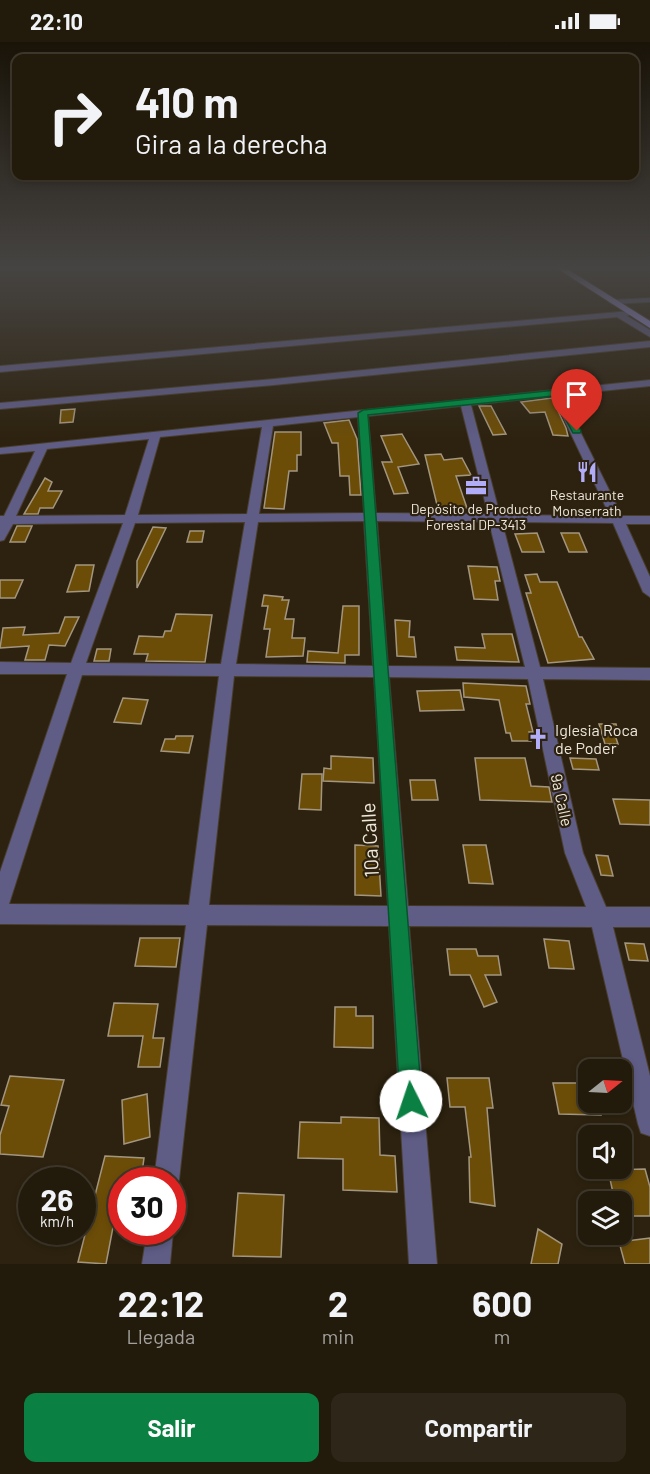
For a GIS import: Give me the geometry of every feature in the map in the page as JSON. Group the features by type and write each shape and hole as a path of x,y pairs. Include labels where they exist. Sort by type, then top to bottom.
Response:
{"street":[{"path":"0,369 505,324"},
{"path":"634,324 650,334"},
{"path":"0,406 650,344"},
{"path":"0,451 649,384"},
{"path":"556,393 618,520 650,592"},
{"name":"9a Calle","path":"465,402 493,519 534,672 574,853 600,917 650,1124"},
{"name":"10a Calle","path":"363,413 383,670 423,1264"},
{"path":"168,1167 227,671 268,422"},
{"path":"0,901 76,669 131,517 156,434"},
{"path":"0,537 4,520 43,446"},
{"path":"4,520 131,517 372,517 650,520"},
{"path":"0,668 650,674"},
{"path":"0,914 650,917"},
{"path":"156,1264 158,1245"}],"building":[{"path":"552,398 568,436 553,435 545,412 530,413 521,402"},
{"path":"479,406 491,406 506,434 493,435"},
{"path":"75,409 73,422 60,423 61,410"},
{"path":"349,420 357,439 361,495 350,495 349,476 340,476 338,443 332,443 324,423"},
{"path":"275,432 301,432 301,455 297,455 297,471 289,471 284,509 264,508"},
{"path":"402,434 419,464 398,467 408,493 394,494 382,462 392,462 381,436"},
{"path":"441,454 444,460 462,458 471,475 456,476 467,508 438,509 425,455"},
{"path":"45,478 52,482 48,491 62,491 53,508 40,508 38,514 24,514"},
{"path":"17,526 32,526 25,542 10,542"},
{"path":"153,527 166,528 137,588 137,561"},
{"path":"190,531 204,531 202,542 187,542"},
{"path":"537,533 544,552 522,552 515,534"},
{"path":"561,533 579,533 587,552 569,552"},
{"path":"76,565 94,565 89,591 67,592"},
{"path":"468,566 497,567 500,581 495,581 498,600 474,599"},
{"path":"537,574 540,582 557,582 579,637 582,637 594,659 548,663 526,593 531,593 525,575"},
{"path":"0,580 23,580 15,598 0,598"},
{"path":"264,595 289,600 285,619 294,619 292,638 305,638 303,656 266,657 270,629 264,629 268,606 262,606"},
{"path":"343,606 359,606 359,655 345,655 345,663 307,662 308,651 338,653"},
{"path":"176,614 212,615 205,662 146,661 148,654 134,654 139,636 163,637 165,631 171,631"},
{"path":"65,617 79,617 65,646 49,645 45,660 25,660 29,646 0,648 3,628 25,627 23,635 59,633"},
{"path":"395,620 410,621 409,637 414,637 416,657 397,656"},
{"path":"482,634 512,634 519,662 457,660 455,647 485,648"},
{"path":"97,649 111,649 109,661 94,661"},
{"path":"463,683 526,686 530,704 526,704 533,732 529,732 531,741 512,741 510,733 506,733 499,700 464,697"},
{"path":"460,690 464,710 420,711 417,691"},
{"path":"123,698 148,700 141,724 114,722"},
{"path":"599,724 616,724 619,735 615,735 618,744 605,744"},
{"path":"176,736 193,736 189,753 161,751 165,739 175,739"},
{"path":"331,756 373,758 374,783 323,781 324,768 331,769"},
{"path":"475,758 525,758 531,786 549,787 552,802 480,800"},
{"path":"570,758 596,759 599,770 573,769"},
{"path":"302,774 322,774 321,810 299,809"},
{"path":"410,780 435,780 438,800 412,800"},
{"path":"613,799 650,800 650,825 620,824"},
{"path":"355,845 378,846 381,896 355,895"},
{"path":"463,845 486,845 493,884 469,883"},
{"path":"596,855 608,856 613,876 601,875"},
{"path":"140,938 180,938 176,967 135,966"},
{"path":"544,939 569,941 574,969 549,968"},
{"path":"625,943 644,944 648,961 629,960"},
{"path":"447,949 476,949 478,956 498,956 501,975 485,975 497,1002 484,1007 470,975 450,975"},
{"path":"114,1003 158,1004 153,1038 164,1038 160,1067 138,1067 143,1036 108,1036"},
{"path":"335,1007 356,1007 356,1016 373,1016 373,1048 334,1047"},
{"path":"10,1076 64,1080 43,1157 0,1154 0,1135 9,1106 1,1105"},
{"path":"447,1078 489,1078 493,1108 487,1108 495,1206 470,1202 469,1157 471,1157 465,1107 450,1107"},
{"path":"553,1083 578,1083 578,1113 601,1113 601,1115 559,1114"},
{"path":"147,1094 150,1137 124,1144 122,1100"},
{"path":"341,1117 379,1118 380,1155 395,1156 397,1192 343,1190 343,1159 298,1158 300,1122 341,1123"},
{"path":"105,1156 144,1158 143,1167 108,1167 110,1245 106,1264 78,1262 82,1245 96,1245 96,1191"},
{"path":"632,1169 645,1169 650,1187 650,1216 632,1216 632,1191 613,1191 610,1179 632,1179"},
{"path":"238,1193 284,1195 281,1257 233,1256"},
{"path":"538,1229 562,1244 558,1264 531,1264"},
{"path":"650,1238 650,1264 625,1264 620,1245 632,1245 632,1240"}],"place":[{"name":"Restaurante Monserrath","path":"587,472"},
{"name":"Depósito de Producto Forestal DP-3413","path":"476,486"},
{"name":"Iglesia Roca de Poder","path":"538,739"}],"route":[{"path":"411,1101 383,670 363,413 556,393 577,431"}]}
